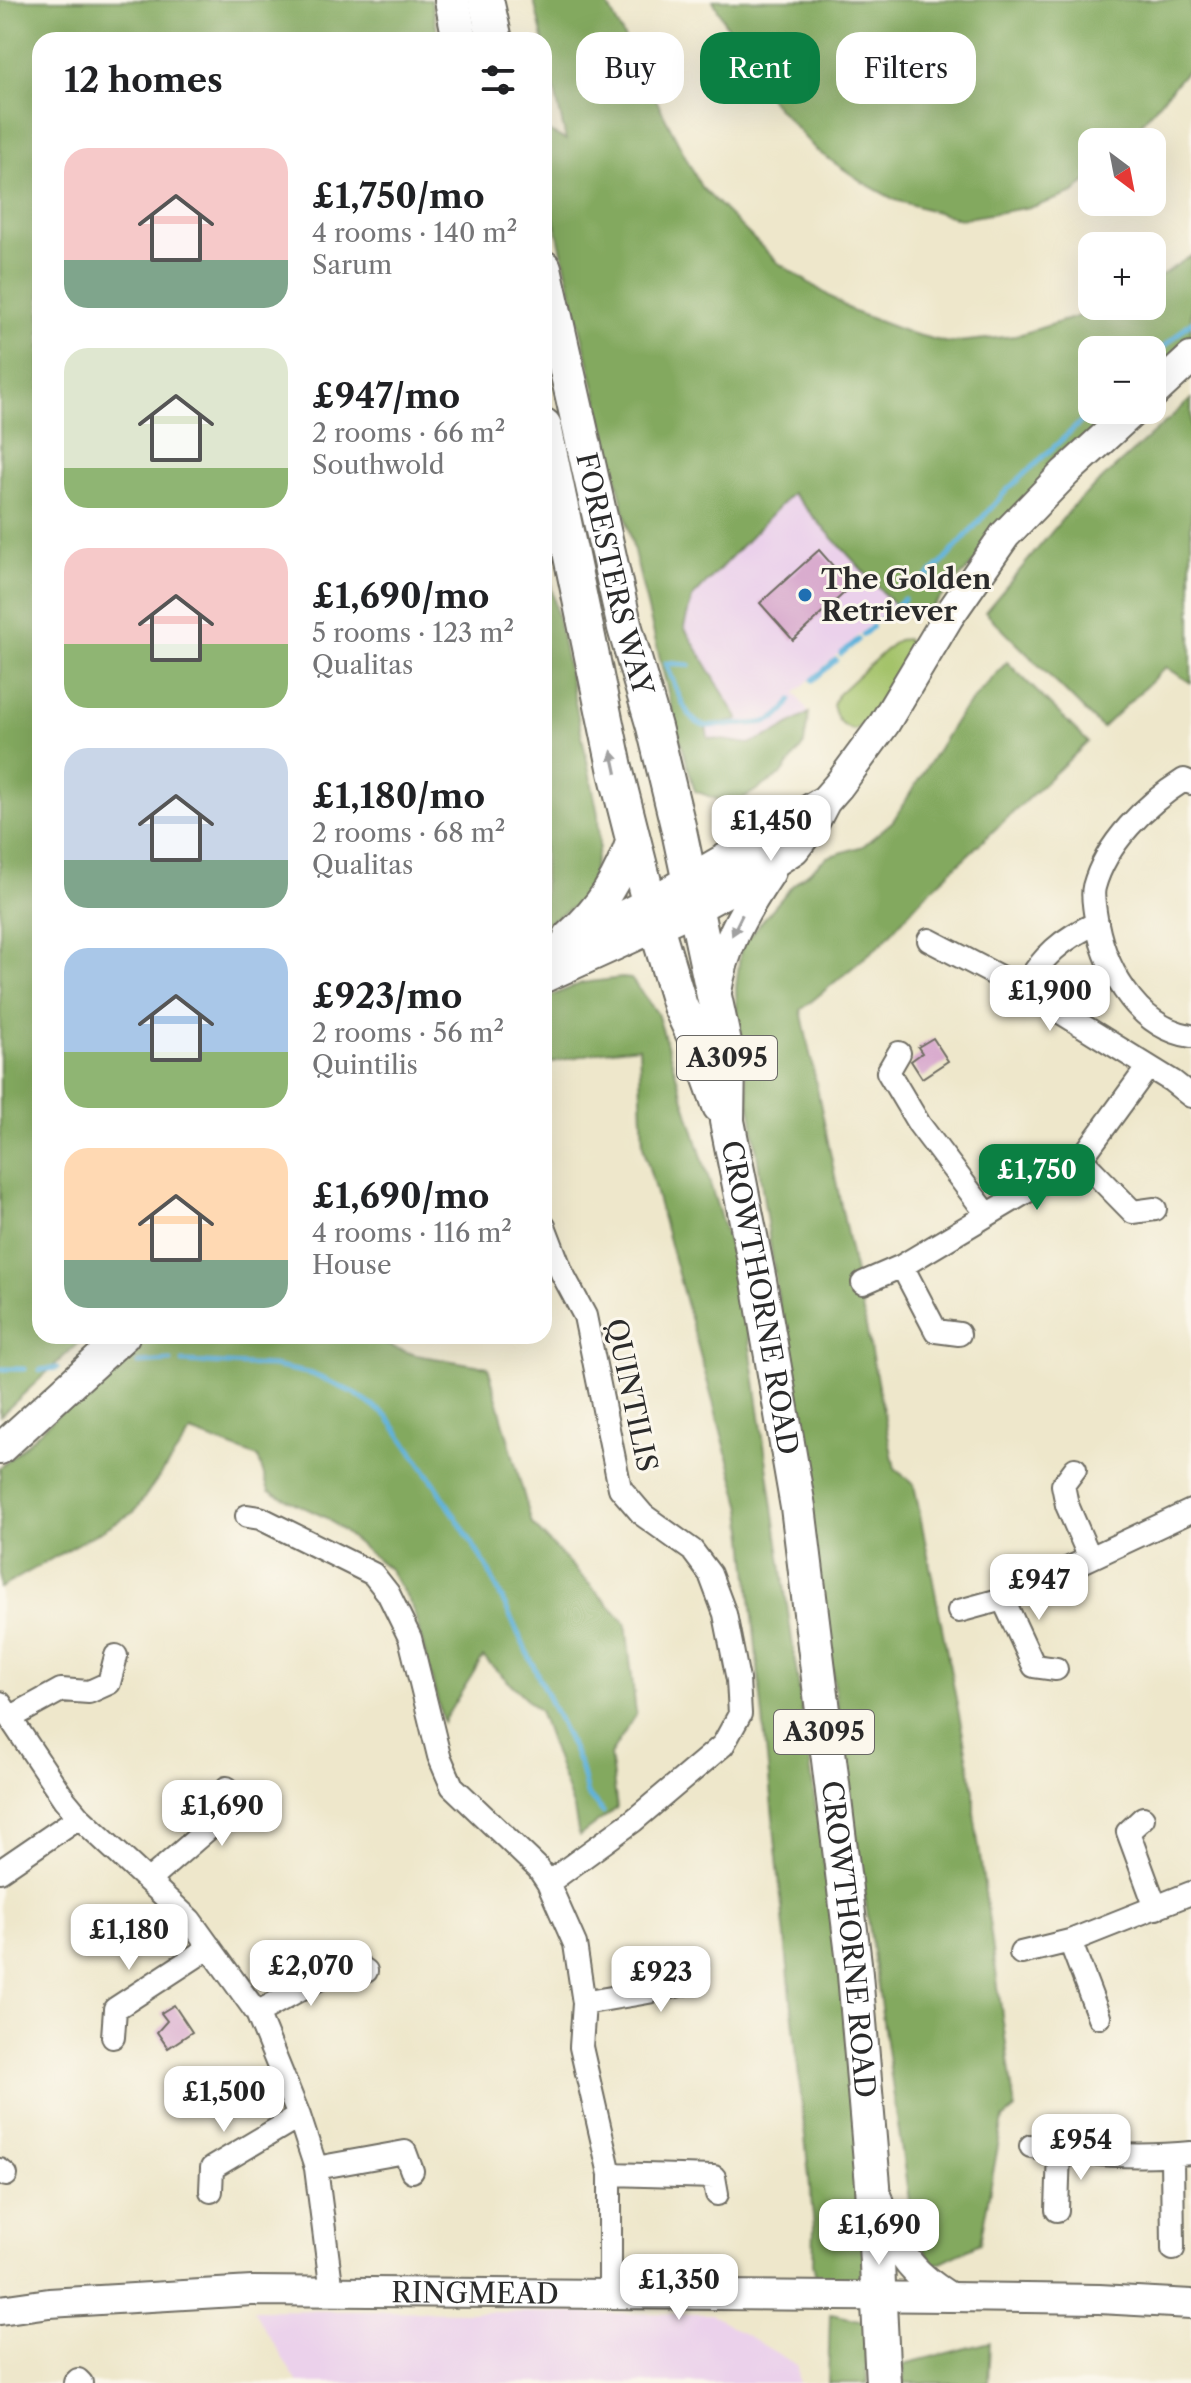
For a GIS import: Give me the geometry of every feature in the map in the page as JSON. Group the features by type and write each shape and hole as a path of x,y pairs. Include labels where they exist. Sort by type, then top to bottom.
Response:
{"main road":[{"path":"452,0 458,32"},
{"path":"486,0 493,32"},
{"name":"FORESTERS WAY","path":"552,304 625,628 654,727 673,905"},
{"path":"1166,381 1191,358"},
{"path":"552,961 778,860 794,849 812,826 825,801 884,724 948,617 1005,535 1065,473 1119,424"},
{"name":"FORESTERS WAY","path":"552,464 616,772 633,837 673,905"},
{"path":"673,905 825,801"},
{"path":"552,956 609,890 624,866 633,837"},
{"path":"715,997 719,974 735,929 778,860"},
{"name":"CROWTHORNE ROAD","path":"673,905 715,997 728,1062 727,1121 759,1281 798,1507 854,1963 873,2185 883,2383"},
{"name":"CROWTHORNE ROAD","path":"673,905 680,1006 727,1121"},
{"path":"0,1449 115,1344"}],"street":[{"path":"1191,783 1184,780 1160,795 1108,852 1093,890 1097,923 1122,988 1148,1017 1180,1034 1191,1036"},
{"path":"1023,989 1040,962 1061,942 1097,923"},
{"path":"929,940 1023,989 1191,1096"},
{"path":"899,1053 888,1072 919,1124 987,1214"},
{"path":"863,1283 902,1266 1081,1159 1148,1067"},
{"path":"1081,1159 1133,1212 1155,1209"},
{"name":"QUINTILIS","path":"548,1883 633,1821 723,1745 740,1714 738,1680 725,1614 710,1574 692,1550 643,1515 620,1488 585,1316 552,1247"},
{"path":"902,1266 936,1331 959,1334"},
{"path":"1075,1469 1063,1485 1067,1505 1090,1558"},
{"path":"247,1516 260,1518 373,1574 388,1593 410,1638 439,1756 452,1786 538,1868 548,1883 575,1944 584,2003 581,2047 610,2174 610,2295"},
{"path":"959,1611 1003,1599 1090,1558 1188,1519"},
{"path":"1003,1599 1034,1666 1056,1669"},
{"path":"116,1656 109,1683 89,1692 61,1690 5,1711 79,1817 190,1920 257,2013 299,2116 316,2168 332,2292"},
{"path":"149,1880 230,1810 227,1788"},
{"path":"0,1871 79,1817"},
{"path":"1143,1818 1128,1832 1156,1908"},
{"path":"1021,1953 1070,1941 1191,1893"},
{"path":"1070,1941 1099,2017"},
{"path":"113,2037 115,2009 210,1947"},
{"path":"257,2013 351,1961 366,1971"},
{"path":"584,2003 661,1991 687,1983 697,1963"},
{"path":"211,2191 212,2168 299,2116"},
{"path":"1031,2146 1059,2151 1182,2154 1173,2249"},
{"path":"1057,2210 1059,2151"},
{"path":"316,2168 405,2152 412,2171"},
{"path":"610,2174 714,2177 717,2194"},
{"path":"873,2185 896,2244 909,2264 923,2280 950,2297"},
{"name":"RINGMEAD","path":"0,2310 49,2303 218,2293 477,2291 1099,2299 1191,2304"},
{"path":"75,2383 78,2380 81,2383"}],"shaded area":[{"path":"792,493 893,604 795,693 809,713 749,744 708,738 705,726 738,720 684,627 692,598"},
{"path":"253,2310 711,2314 797,2365 798,2383 298,2383"}],"green space":[{"path":"0,0 431,0 437,32 32,32 32,1344 77,1344 0,1416"},
{"path":"534,0 605,0 621,32 576,32 576,104 658,104 701,187 777,262 854,312 910,333 948,343 1015,336 1078,316 1078,320 1166,320 1166,272 1191,256 1191,344 1166,366 1166,336 1078,336 1078,424 1106,424 923,616 893,604 792,493 692,598 684,627 739,720 706,726 708,738 749,744 809,713 804,744 781,775 732,805 695,791 676,726 552,210 552,133 566,140 552,79 552,32 541,32"},
{"path":"713,0 1191,0 1191,66 1137,128 1078,128 1078,189 1074,193 1036,206 961,219 895,200 864,183 817,151 774,104 820,104 820,32 730,32"},
{"path":"1191,399 1191,683 1166,667 1102,728 985,612 1075,504"},
{"path":"552,590 598,814 599,847 586,898 552,920"},
{"path":"906,639 910,658 862,725 855,730 843,725 833,705 838,694 890,646"},
{"path":"1007,662 1088,742 924,896 881,944 801,1010 895,1469 914,1484 974,1791 974,1813 1015,2109 1003,2119 980,2243 935,2265 914,2235 737,1016 736,988 741,946 792,886 827,857 863,846 893,821 959,715"},
{"path":"631,979 657,1013 741,1283 862,2129 872,2282 816,2278 813,2263 814,2227 742,1508 643,1146 639,1047 552,1062 552,996 582,983"},
{"path":"135,1344 384,1344 416,1355 488,1367 532,1524 626,1623 636,1714 610,1755 617,1808 579,1836 574,1809 539,1711 483,1657 443,1722 413,1608 390,1570 327,1518 269,1491 258,1457 191,1432 134,1512 0,1588 0,1468"},
{"path":"830,2314 865,2321 867,2383 828,2383"},
{"path":"990,2342 988,2383 904,2383 904,2364"}],"building":[{"name":"The Golden Retriever","path":"819,550 841,575 845,572 855,583 793,640 760,603"},
{"path":"933,1038 948,1061 922,1078 911,1061 922,1053 918,1047"},
{"path":"174,2005 192,2032 168,2048 157,2032 167,2021 161,2013"}],"waterway":[{"path":"1166,345 1191,322"},
{"path":"919,584 942,563 1007,490 1079,424"},
{"path":"882,618 904,599"},
{"path":"863,635 872,627"},
{"path":"841,654 858,640"},
{"path":"813,680 836,660"},
{"path":"689,665 666,663 686,710 702,725 763,723 778,716 791,700"},
{"path":"138,1363 171,1361"},
{"path":"183,1362 273,1366 312,1374 354,1393 387,1416 435,1484 487,1567 580,1765 587,1794 603,1812"},
{"path":"40,1370 57,1368"},
{"path":"0,1369 25,1369"}],"place":[{"name":"The Golden Retriever","path":"805,595"}]}
